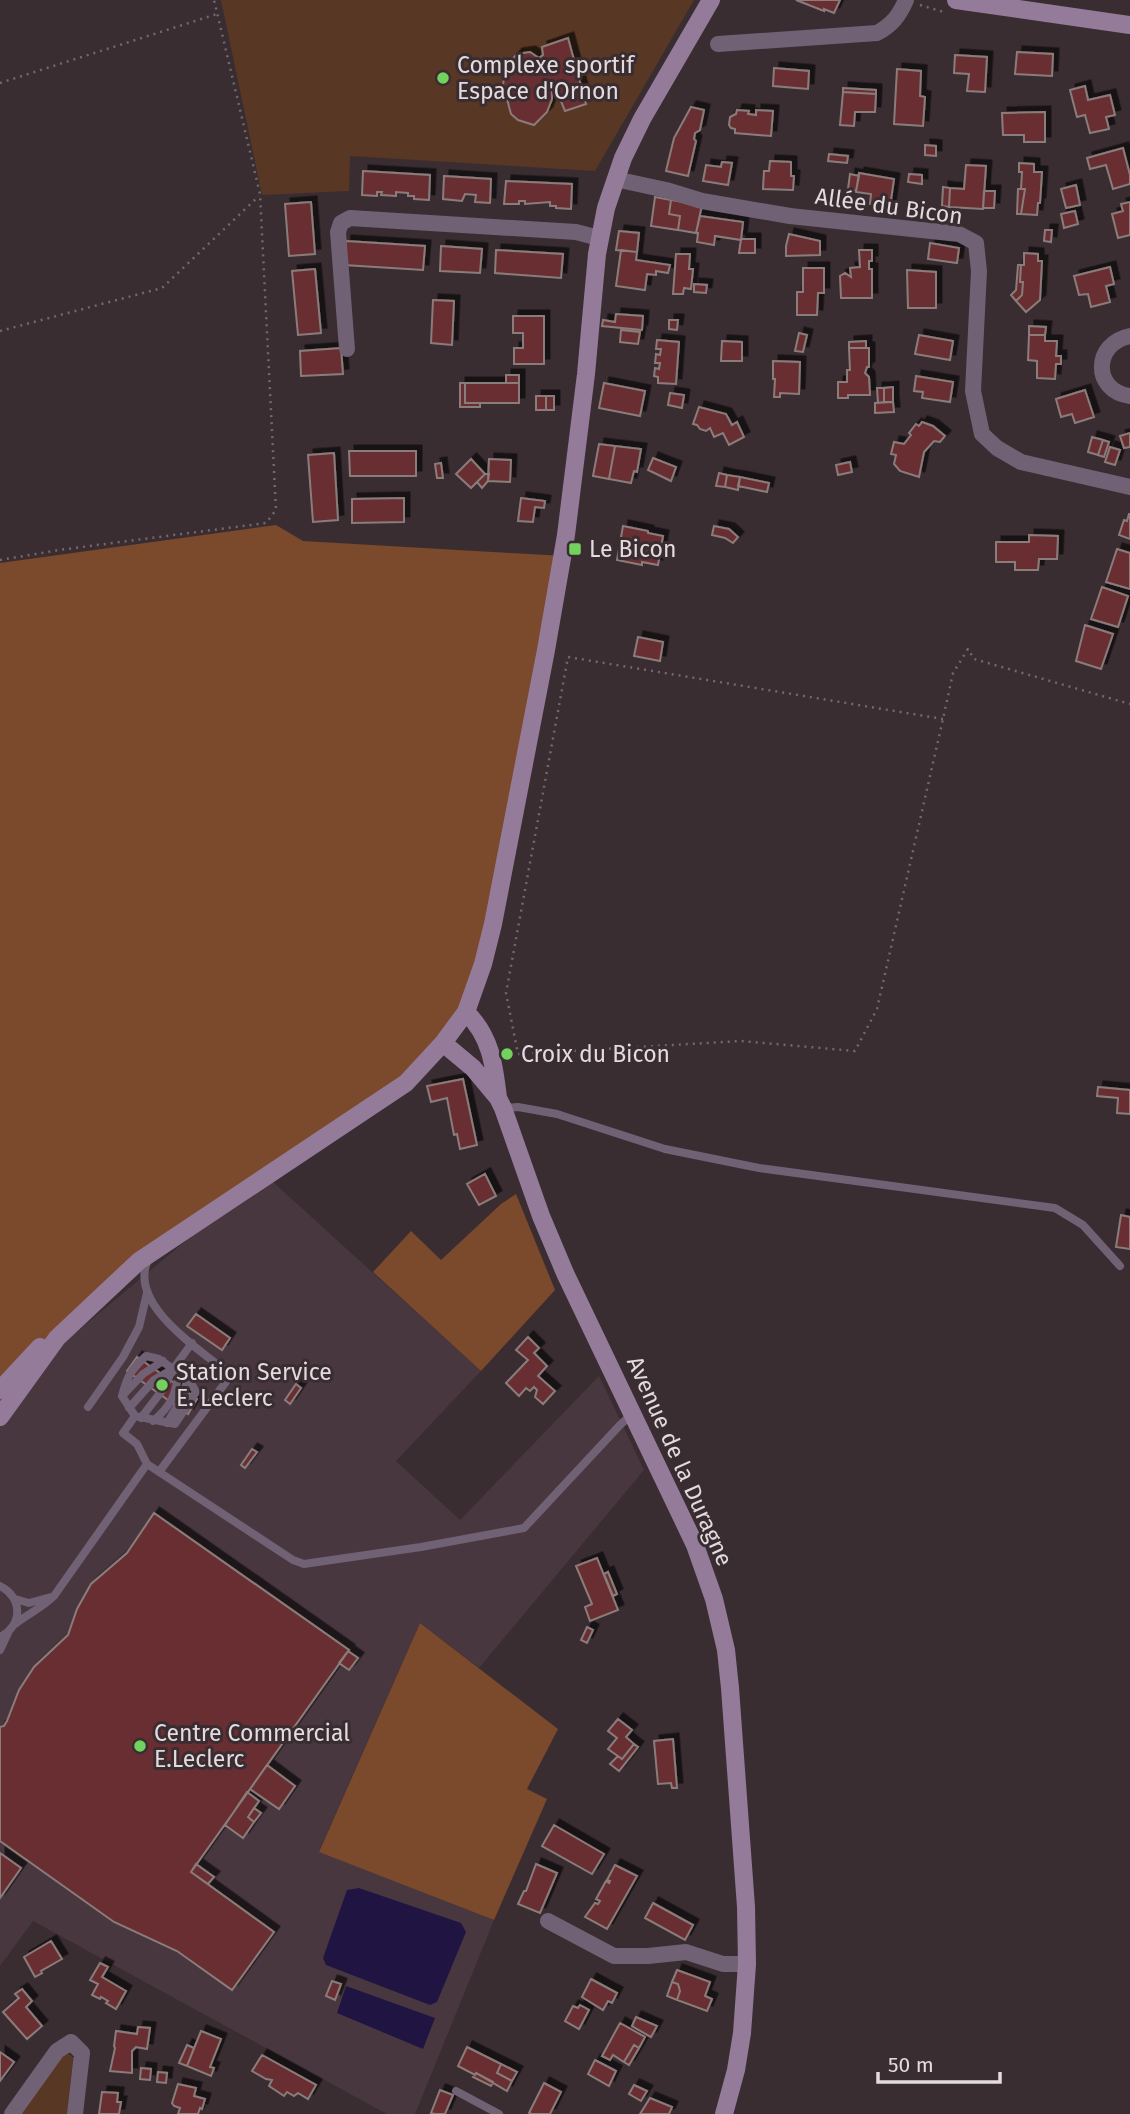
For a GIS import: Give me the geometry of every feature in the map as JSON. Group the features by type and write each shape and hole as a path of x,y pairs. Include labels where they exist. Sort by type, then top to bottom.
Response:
{"main road":[{"path":"0,1390 85,1302 152,1252 407,1083 443,1044 466,1012 483,964 493,924 563,556 581,421 599,238 606,208 615,179 642,119 711,0"},
{"path":"956,0 1130,25"},
{"name":"Avenue de la Duragne","path":"466,1012 477,1022 494,1058 501,1103 541,1216 565,1273 695,1545 714,1598 726,1650 746,1907 747,1964 742,2033 736,2070 724,2114"},
{"name":"Avenue de la Duragne","path":"443,1044 474,1068 501,1103"},
{"path":"0,1418 57,1338 133,1267"}],"street":[{"path":"718,44 877,33 889,27 901,13 906,0"},
{"name":"Allée du Bicon","path":"615,179 702,201 790,216 959,234 976,243 979,271 973,391 982,434 997,448 1021,461 1130,487"},
{"path":"347,349 338,232 341,223 350,218 576,232 599,238"},
{"path":"1130,335 1113,342 1103,358 1102,368 1108,385 1116,392 1130,396"},
{"path":"548,1921 614,1956 686,1952 723,1964 747,1964"},
{"path":"12,2114 57,2051 71,2042 82,2053 75,2114"}],"lane":[{"path":"501,1103 556,1114 665,1149 759,1168 1055,1208 1083,1225 1120,1266"},
{"path":"88,1407 123,1357 139,1327 147,1292 145,1267 152,1252"},
{"path":"147,1292 166,1322 231,1374 159,1472"},
{"path":"192,1343 164,1388 123,1433 137,1444 147,1464 293,1560 304,1564 421,1547 524,1528 633,1413"},
{"path":"146,1356 163,1362 176,1371 188,1378 196,1392 175,1424 138,1417 129,1408 122,1396 126,1378 146,1356"},
{"path":"129,1408 154,1380 176,1371"},
{"path":"153,1421 166,1410 176,1393 176,1371"},
{"path":"0,1650 4,1635 15,1624 54,1596 147,1464"},
{"path":"0,1586 15,1599 18,1607 15,1624"},
{"path":"15,1599 29,1603 54,1596"},
{"path":"456,2091 499,2114"}],"path":[{"path":"0,560 266,523 276,510 260,194 214,0"},
{"path":"0,83 217,14"},
{"path":"0,331 162,288 260,194"},
{"path":"943,719 568,657 506,993 518,1054 741,1041 855,1051 877,1009 943,719 953,673 968,649 974,659 1130,704"}],"shaded area":[{"name":"Complexe sportif Espace d'Ornon","path":"221,0 694,0 595,171 350,156 349,191 262,195"},
{"path":"276,525 303,541 563,556 473,995 406,1083 139,1261 57,1338 0,1417 0,563"},
{"path":"273,1182 481,1371 396,1461 460,1520 599,1376 644,1470 479,1668 420,1623 319,1851 494,1920 415,2114 387,2114 33,1921 0,1966 0,1421 12,1402 68,1339 199,1230"},
{"path":"516,1194 555,1290 481,1371 373,1272 411,1231 441,1260 501,1204"},
{"path":"420,1623 558,1729 527,1789 547,1799 494,1920 319,1852"},
{"path":"359,1888 461,1923 466,1932 437,2002 430,2005 326,1965 323,1958 347,1890"},
{"path":"346,1986 435,2018 423,2049 337,2013"},
{"path":"65,2053 73,2058 67,2114 20,2114"}],"building":[{"path":"796,0 840,0 834,13"},
{"path":"568,38 586,104 565,111 556,89 552,91 547,112 534,125 518,120 511,114 503,84 507,65 517,54 530,52 539,58 543,55 542,47"},
{"path":"1017,52 1053,54 1052,76 1015,74"},
{"path":"955,55 987,57 985,92 967,91 969,74 954,73"},
{"path":"774,68 809,71 808,89 773,86"},
{"path":"897,69 921,71 920,96 925,97 923,126 894,124"},
{"path":"1085,86 1088,100 1110,95 1115,115 1106,117 1109,129 1090,133 1085,115 1077,117 1070,90"},
{"path":"843,88 876,90 876,94 843,92"},
{"path":"843,92 876,94 875,112 855,112 854,126 840,125"},
{"path":"691,107 704,110 700,130 695,133 696,141 688,176 666,171 674,138"},
{"path":"737,110 756,115 756,110 773,111 771,136 735,133 735,129 729,125 730,117 736,114"},
{"path":"1045,112 1045,142 1024,142 1024,135 1003,135 1002,113"},
{"path":"925,145 936,146 936,156 925,155"},
{"path":"1123,148 1130,184 1113,189 1106,165 1090,169 1087,158"},
{"path":"829,154 848,156 847,163 828,161"},
{"path":"770,161 791,162 793,190 763,189 764,171 769,171"},
{"path":"722,162 732,163 728,185 703,181 706,165 721,167"},
{"path":"1019,163 1034,164 1034,172 1042,172 1037,215 1021,214 1025,189 1021,189 1022,172 1019,172"},
{"path":"966,165 986,166 983,209 949,207 950,188 964,189"},
{"path":"363,171 430,175 429,200 414,199 414,196 408,196 408,193 396,192 396,196 381,195 382,192 377,192 377,196 362,195"},
{"path":"859,173 894,179 890,207 870,204 871,194 856,192"},
{"path":"850,174 859,176 856,191 848,189"},
{"path":"909,174 922,175 922,184 908,182"},
{"path":"444,176 491,179 490,203 475,202 476,195 465,194 462,201 443,199"},
{"path":"506,181 572,184 571,209 550,206 550,202 525,204 525,201 519,201 519,204 504,204"},
{"path":"1076,185 1080,205 1066,208 1061,189"},
{"path":"943,187 950,188 949,207 942,206"},
{"path":"1018,189 1025,189 1021,214 1017,214"},
{"path":"984,191 995,191 994,208 983,208"},
{"path":"655,197 671,200 669,214 680,216 678,230 651,226"},
{"path":"671,200 702,205 696,233 678,230 680,216 669,214"},
{"path":"311,202 315,254 289,256 285,204"},
{"path":"1130,202 1130,235 1118,238 1112,214 1123,211 1121,204"},
{"path":"1075,211 1078,224 1064,228 1061,214"},
{"path":"700,216 743,222 741,240 715,236 714,245 697,242"},
{"path":"1045,230 1052,230 1051,242 1044,241"},
{"path":"619,231 639,233 637,252 616,250"},
{"path":"789,234 820,241 820,255 786,256"},
{"path":"741,239 755,239 755,253 739,253"},
{"path":"346,241 425,246 423,270 344,265"},
{"path":"930,243 959,248 957,263 928,259"},
{"path":"441,246 482,249 480,273 440,271"},
{"path":"496,250 563,254 561,278 495,273"},
{"path":"621,250 637,252 636,260 670,265 668,273 656,271 656,275 647,274 645,290 616,286"},
{"path":"859,250 872,250 869,269 872,269 872,298 841,298 840,276 845,273 851,277 850,268 860,267"},
{"path":"1024,253 1038,254 1038,261 1042,261 1040,300 1026,312 1016,301 1022,295 1023,282 1020,282"},
{"path":"676,254 690,254 689,269 693,269 691,289 684,288 683,294 673,294"},
{"path":"1018,265 1021,265 1020,282 1023,282 1022,295 1016,301 1011,295 1016,290"},
{"path":"1110,267 1114,284 1106,286 1110,302 1091,307 1088,294 1079,295 1074,276"},
{"path":"803,268 824,268 824,293 818,293 817,315 797,315 797,292 803,292"},
{"path":"315,269 321,333 298,335 292,271"},
{"path":"907,270 936,272 936,308 908,308"},
{"path":"694,284 707,285 706,293 694,292"},
{"path":"433,300 454,301 452,345 431,343"},
{"path":"616,314 643,316 642,330 602,326 603,320 615,322"},
{"path":"513,316 544,316 544,364 514,364 514,348 523,348 523,333 513,333"},
{"path":"669,320 678,320 677,330 669,329"},
{"path":"1029,326 1046,327 1045,335 1029,335"},
{"path":"621,330 640,332 638,344 620,342"},
{"path":"799,333 807,335 803,352 795,351"},
{"path":"919,335 953,341 950,360 915,354"},
{"path":"1029,335 1045,335 1045,341 1057,341 1056,356 1061,356 1061,364 1056,364 1055,379 1037,378 1037,361 1028,360"},
{"path":"657,340 679,342 676,384 658,383 658,377 654,376 655,368 659,369 660,363 655,363 656,354 660,355 661,349 656,349"},
{"path":"722,341 742,342 742,361 721,361"},
{"path":"866,341 866,348 849,348 849,342"},
{"path":"341,348 343,374 301,376 300,351"},
{"path":"849,348 869,348 869,367 865,373 869,377 870,395 838,398 838,382 847,382 847,370 850,370"},
{"path":"773,361 800,362 799,394 780,393 780,397 774,397"},
{"path":"506,375 519,375 519,383 506,383"},
{"path":"916,376 953,382 950,402 922,398 923,392 914,391"},
{"path":"460,383 465,383 465,403 480,403 480,407 460,407"},
{"path":"465,383 519,383 519,403 465,403"},
{"path":"604,383 645,391 640,416 599,408"},
{"path":"893,387 893,402 884,402 884,388"},
{"path":"877,388 884,388 884,402 878,403"},
{"path":"1085,390 1094,417 1075,423 1072,414 1061,417 1056,399"},
{"path":"670,393 684,395 682,408 668,405"},
{"path":"536,396 546,396 546,410 536,410"},
{"path":"546,396 554,396 554,410 546,410"},
{"path":"893,402 894,412 875,413 875,403"},
{"path":"699,407 726,414 732,425 737,422 744,437 729,445 723,433 714,437 710,428 706,431 700,429 693,424"},
{"path":"922,422 933,426 945,436 940,442 934,441 924,452 919,477 900,471 894,464 896,455 891,454 894,442 904,444 916,424 919,426"},
{"path":"1130,433 1130,447 1124,448 1120,436"},
{"path":"1092,437 1103,440 1098,455 1088,452"},
{"path":"1103,440 1109,442 1104,457 1098,455"},
{"path":"599,444 615,446 609,479 593,476"},
{"path":"615,446 641,449 637,472 634,471 631,483 609,479"},
{"path":"1110,447 1120,450 1115,465 1105,462"},
{"path":"349,451 416,451 416,476 350,476"},
{"path":"334,453 338,520 313,522 308,455"},
{"path":"653,458 676,467 671,481 648,470"},
{"path":"471,459 485,474 471,488 456,474"},
{"path":"489,459 511,460 510,482 488,481"},
{"path":"850,462 852,472 838,475 836,465"},
{"path":"441,463 443,478 437,478 435,464"},
{"path":"719,473 727,475 725,487 716,486"},
{"path":"485,474 489,474 488,481 482,488 477,482"},
{"path":"727,475 740,477 738,490 725,487"},
{"path":"740,477 769,483 767,492 738,486"},
{"path":"404,498 404,522 352,523 352,499"},
{"path":"521,498 545,501 544,508 535,507 533,522 518,521"},
{"path":"1130,514 1130,539 1119,535"},
{"path":"623,526 663,536 658,565 617,560"},
{"path":"714,526 729,529 738,537 733,543 712,535"},
{"path":"1029,535 1058,536 1057,559 1039,559 1038,570 1015,570 1015,562 996,562 996,542 1029,542"},
{"path":"1117,549 1130,553 1130,589 1106,582"},
{"path":"1102,587 1128,596 1118,627 1091,619"},
{"path":"1085,625 1113,634 1101,669 1076,661"},
{"path":"638,637 663,642 660,661 634,656"},
{"path":"463,1079 477,1145 460,1149 457,1134 454,1135 447,1098 431,1102 427,1086"},
{"path":"1098,1087 1130,1090 1130,1114 1117,1113 1118,1098 1097,1096"},
{"path":"485,1174 496,1196 479,1205 467,1184"},
{"path":"1121,1215 1130,1217 1130,1249 1116,1247"},
{"path":"196,1314 230,1338 222,1350 187,1326"},
{"path":"528,1337 539,1348 534,1353 547,1366 538,1376 555,1391 543,1404 535,1397 537,1390 534,1387 530,1391 526,1388 519,1396 506,1383 528,1360 516,1350"},
{"name":"Station Service E. Leclerc","path":"137,1357 197,1399 188,1414 127,1371"},
{"path":"296,1384 301,1388 290,1404 285,1400"},
{"path":"252,1449 257,1452 245,1468 241,1465"},
{"name":"Centre Commercial E.Leclerc","path":"154,1513 349,1650 191,1872 274,1932 232,1990 177,1951 114,1922 0,1841 0,1727 7,1721 19,1690 34,1667 68,1635 77,1609 91,1584 127,1553"},
{"path":"597,1558 618,1610 590,1621 585,1607 592,1604 576,1566"},
{"path":"608,1572 617,1594 613,1596 604,1574"},
{"path":"587,1627 593,1630 587,1643 581,1640"},
{"path":"348,1651 358,1658 349,1670 339,1663"},
{"path":"618,1719 632,1730 626,1737 634,1744 622,1759 608,1749 617,1738 608,1731"},
{"path":"673,1739 677,1788 672,1788 671,1783 658,1784 654,1741"},
{"path":"634,1744 638,1747 619,1771 610,1764 618,1756 622,1759"},
{"path":"267,1765 295,1786 279,1809 250,1789"},
{"path":"247,1792 259,1801 248,1817 254,1822 243,1838 225,1825"},
{"path":"254,1808 261,1813 254,1822 248,1817"},
{"path":"554,1825 604,1854 592,1874 542,1846"},
{"path":"0,1853 21,1868 0,1898"},
{"path":"196,1864 214,1877 208,1884 191,1872"},
{"path":"536,1864 557,1873 540,1913 518,1904"},
{"path":"615,1865 637,1876 607,1929 585,1917 595,1903 600,1901 596,1899 606,1881 609,1883 607,1880"},
{"path":"653,1903 693,1925 685,1940 645,1918"},
{"path":"51,1941 62,1959 35,1977 24,1957"},
{"path":"100,1963 108,1967 102,1977 126,1991 116,2009 106,2003 108,2001 92,1995 98,1984 90,1980"},
{"path":"677,1970 710,1982 705,1996 712,1999 707,2011 677,2000 680,1991 678,1984 672,1982"},
{"path":"591,1979 617,1993 612,2003 608,2001 603,2010 582,1997"},
{"path":"332,1981 341,1984 335,2000 326,1996"},
{"path":"672,1982 678,1984 680,1991 677,2000 667,1996"},
{"path":"22,1989 32,2001 26,2007 42,2026 27,2039 3,2012 19,1998 15,1994"},
{"path":"580,2005 589,2010 579,2029 565,2021 573,2006 578,2008"},
{"path":"636,2017 657,2026 651,2037 632,2026"},
{"path":"620,2023 645,2037 639,2048 634,2045 624,2062 613,2055 610,2060 602,2056"},
{"path":"138,2027 150,2028 147,2049 136,2047 132,2051 132,2073 110,2071 116,2031 137,2034"},
{"path":"201,2031 221,2039 210,2067 214,2068 211,2076 187,2066"},
{"path":"187,2045 194,2048 187,2066 179,2063"},
{"path":"634,2045 639,2048 629,2065 624,2062"},
{"path":"467,2047 501,2064 497,2073 512,2081 507,2091 458,2066"},
{"path":"0,2052 14,2062 0,2081"},
{"path":"262,2055 316,2085 308,2099 298,2093 294,2096 287,2092 284,2096 269,2086 272,2080 252,2071"},
{"path":"595,2060 616,2071 609,2086 588,2074"},
{"path":"501,2064 517,2072 512,2081 497,2073"},
{"path":"141,2068 151,2069 150,2080 140,2079"},
{"path":"158,2072 167,2073 166,2083 157,2082"},
{"path":"476,2073 493,2082 491,2086 473,2077"},
{"path":"544,2083 561,2092 550,2114 529,2113"},
{"path":"178,2084 196,2088 194,2096 205,2099 198,2114 178,2114 180,2108 172,2103"},
{"path":"634,2085 647,2091 641,2101 629,2094"},
{"path":"440,2090 453,2095 445,2114 431,2113"},
{"path":"102,2092 118,2093 117,2102 121,2102 119,2114 99,2114"},
{"path":"650,2098 672,2107 669,2114 640,2114"}],"place":[{"name":"Complexe sportif Espace d'Ornon","path":"443,78"},
{"name":"Le Bicon","path":"575,549"},
{"name":"Croix du Bicon","path":"507,1054"},
{"name":"Station Service E. Leclerc","path":"162,1385"},
{"name":"Centre Commercial E.Leclerc","path":"140,1746"}]}
